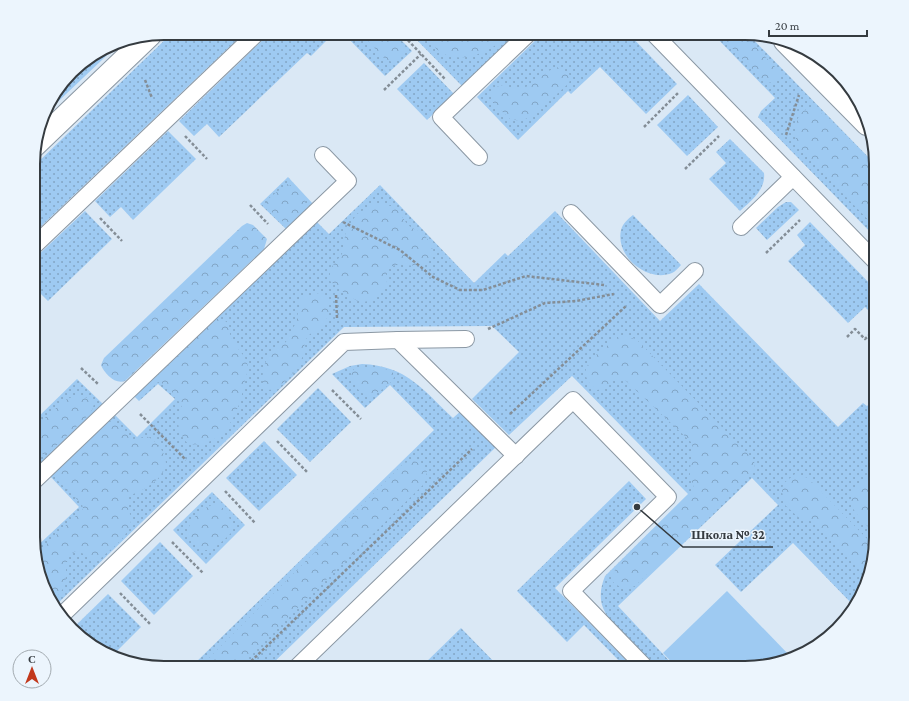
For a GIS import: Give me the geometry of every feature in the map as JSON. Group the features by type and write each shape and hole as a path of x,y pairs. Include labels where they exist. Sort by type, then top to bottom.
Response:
{"street":[{"path":"43,137 143,42"},
{"path":"794,50 860,117"}],"lane":[{"path":"40,240 250,40"},
{"path":"479,157 441,117 522,40"},
{"path":"660,40 869,255"},
{"path":"40,475 348,181 323,155"},
{"path":"741,227 793,177"},
{"path":"571,213 660,305 695,271"},
{"path":"66,611 344,342 466,339"},
{"path":"398,340 516,456"},
{"path":"303,661 573,400 668,497 571,591 639,661"}],"path":[{"path":"408,40 463,97"},
{"path":"384,90 421,54"},
{"path":"778,161 809,65"},
{"path":"644,126 695,76"},
{"path":"685,169 737,120"},
{"path":"82,200 122,241"},
{"path":"766,253 818,203"},
{"path":"318,209 400,250 433,277 460,290 483,290 526,276 644,289"},
{"path":"466,339 545,303 576,301 644,289"},
{"path":"251,661 491,431 644,289"},
{"path":"847,337 855,329 865,339 869,335"},
{"path":"314,371 361,419"},
{"path":"260,424 307,472"},
{"path":"158,432 255,523"},
{"path":"155,524 203,573"},
{"path":"103,575 150,624"}],"green space":[{"path":"165,40 237,40 40,227 40,160"},
{"path":"263,40 327,40 311,56 307,53 219,137 207,124 194,136 179,121"},
{"path":"350,40 401,40 412,51 385,76"},
{"path":"367,40 397,40 403,48 403,55 400,59 392,62 385,59"},
{"path":"417,40 509,40 462,86"},
{"path":"430,40 502,40 486,50 467,57 448,56 437,50"},
{"path":"536,40 635,40 677,84 646,114 600,67 571,94 568,91 518,140 477,97"},
{"path":"719,40 754,40 869,157 869,231 758,117 761,111 775,98"},
{"path":"724,40 749,40 780,72 778,80 771,83 765,82"},
{"path":"110,53 56,103 71,82 82,71"},
{"path":"424,63 454,94 427,120 397,89"},
{"path":"559,67 571,76 569,83 534,115 521,121 510,119 493,103 492,94 496,87 503,85 520,89 527,87 544,74"},
{"path":"688,95 718,127 687,156 657,125"},
{"path":"808,108 817,109 869,162 869,221 798,147 795,130 797,120 803,111"},
{"path":"168,131 196,159 133,220 121,207 110,217 95,201"},
{"path":"730,139 764,173 763,185 757,195 740,211 709,179 726,163 716,152"},
{"path":"288,177 314,205 287,230 260,204"},
{"path":"287,184 295,188 301,194 305,204 301,216 287,225 266,207 268,199"},
{"path":"380,185 474,283 505,253 508,256 555,211 660,321 699,284 838,427 863,403 867,406 869,404 869,545 865,569 860,584 850,602 793,543 741,592 715,565 778,505 752,478 618,606 669,661 648,661 623,636 608,618 603,609 601,600 602,588 605,576 688,494 572,376 509,435 472,399 519,352 492,326 344,327 59,602 49,584 44,569 40,543 79,507 49,475 113,413 137,437 175,399 158,384 139,401 132,394 315,220 329,234"},
{"path":"786,202 791,202 799,210 767,240 756,228 778,207"},
{"path":"380,204 395,208 408,225 428,240 434,254 429,260 418,265 395,265 389,267 386,274 387,283 379,293 372,299 365,302 359,301 346,294 330,281 330,269 342,254 346,230 357,214 372,205"},
{"path":"85,211 112,239 48,301 40,293 40,253"},
{"path":"633,215 681,265 674,272 662,275 643,271 628,258 620,240 621,230 624,223"},
{"path":"810,222 869,283 869,311 865,307 848,323 788,261 805,245 797,235"},
{"path":"247,223 253,225 267,239 264,249 125,381 121,382 110,378 101,365 104,358 242,226"},
{"path":"319,293 324,296 329,305 327,319 320,328 307,337 300,363 285,382 270,390 265,388 263,374 266,361 274,350 286,342 296,322 300,303 303,297"},
{"path":"214,319 222,319 228,323 232,341 246,359 248,371 238,407 227,427 220,435 211,441 200,444 188,444 180,431 178,422 182,407 169,389 162,383 158,382 141,398 135,394"},
{"path":"622,336 636,339 754,460 755,469 752,474 635,586 625,588 612,581 612,575 617,567 693,493 694,490 690,477 690,467 693,454 691,442 624,379 615,379 604,389 597,390 589,382 586,375 586,369 590,362 616,338"},
{"path":"362,364 378,366 391,369 402,374 413,381 453,418 462,410 497,446 275,661 197,661 434,430 390,385 365,408 332,374 350,366"},
{"path":"378,367 392,371 395,376 393,380 383,389 368,396 356,387 351,373 355,368"},
{"path":"77,379 105,406 40,468 40,415"},
{"path":"318,388 351,422 310,462 277,429"},
{"path":"78,395 88,398 94,404 91,413 48,453 40,455 40,422 67,399"},
{"path":"114,421 133,439 146,437 156,442 165,456 166,466 161,475 153,483 129,496 127,506 131,517 130,526 123,538 113,548 98,561 92,562 84,554 76,551 69,555 65,584 56,598 49,584 44,569 41,550 83,509 82,504 58,481 56,472 108,422"},
{"path":"264,441 297,475 259,511 226,478"},
{"path":"415,461 423,465 427,472 424,484 243,661 206,661 404,463"},
{"path":"795,474 808,478 869,541 863,574 813,522 798,517 785,505 782,492 783,484"},
{"path":"869,474 869,527 853,508 851,501 852,494"},
{"path":"629,481 646,499 555,588 627,661 619,661 584,625 567,642 517,591"},
{"path":"212,492 245,525 206,564 173,530"},
{"path":"217,503 224,510 230,520 231,533 222,542 211,549 202,549 191,541 188,532 189,527 193,519 200,512"},
{"path":"160,542 193,576 154,615 121,581"},
{"path":"727,591 787,653 761,660 670,661 663,653"},
{"path":"108,594 141,627 116,652 102,644 76,625"},
{"path":"461,628 493,661 427,661"}],"place":[{"name":"Школа № 32","path":"637,507"}]}
